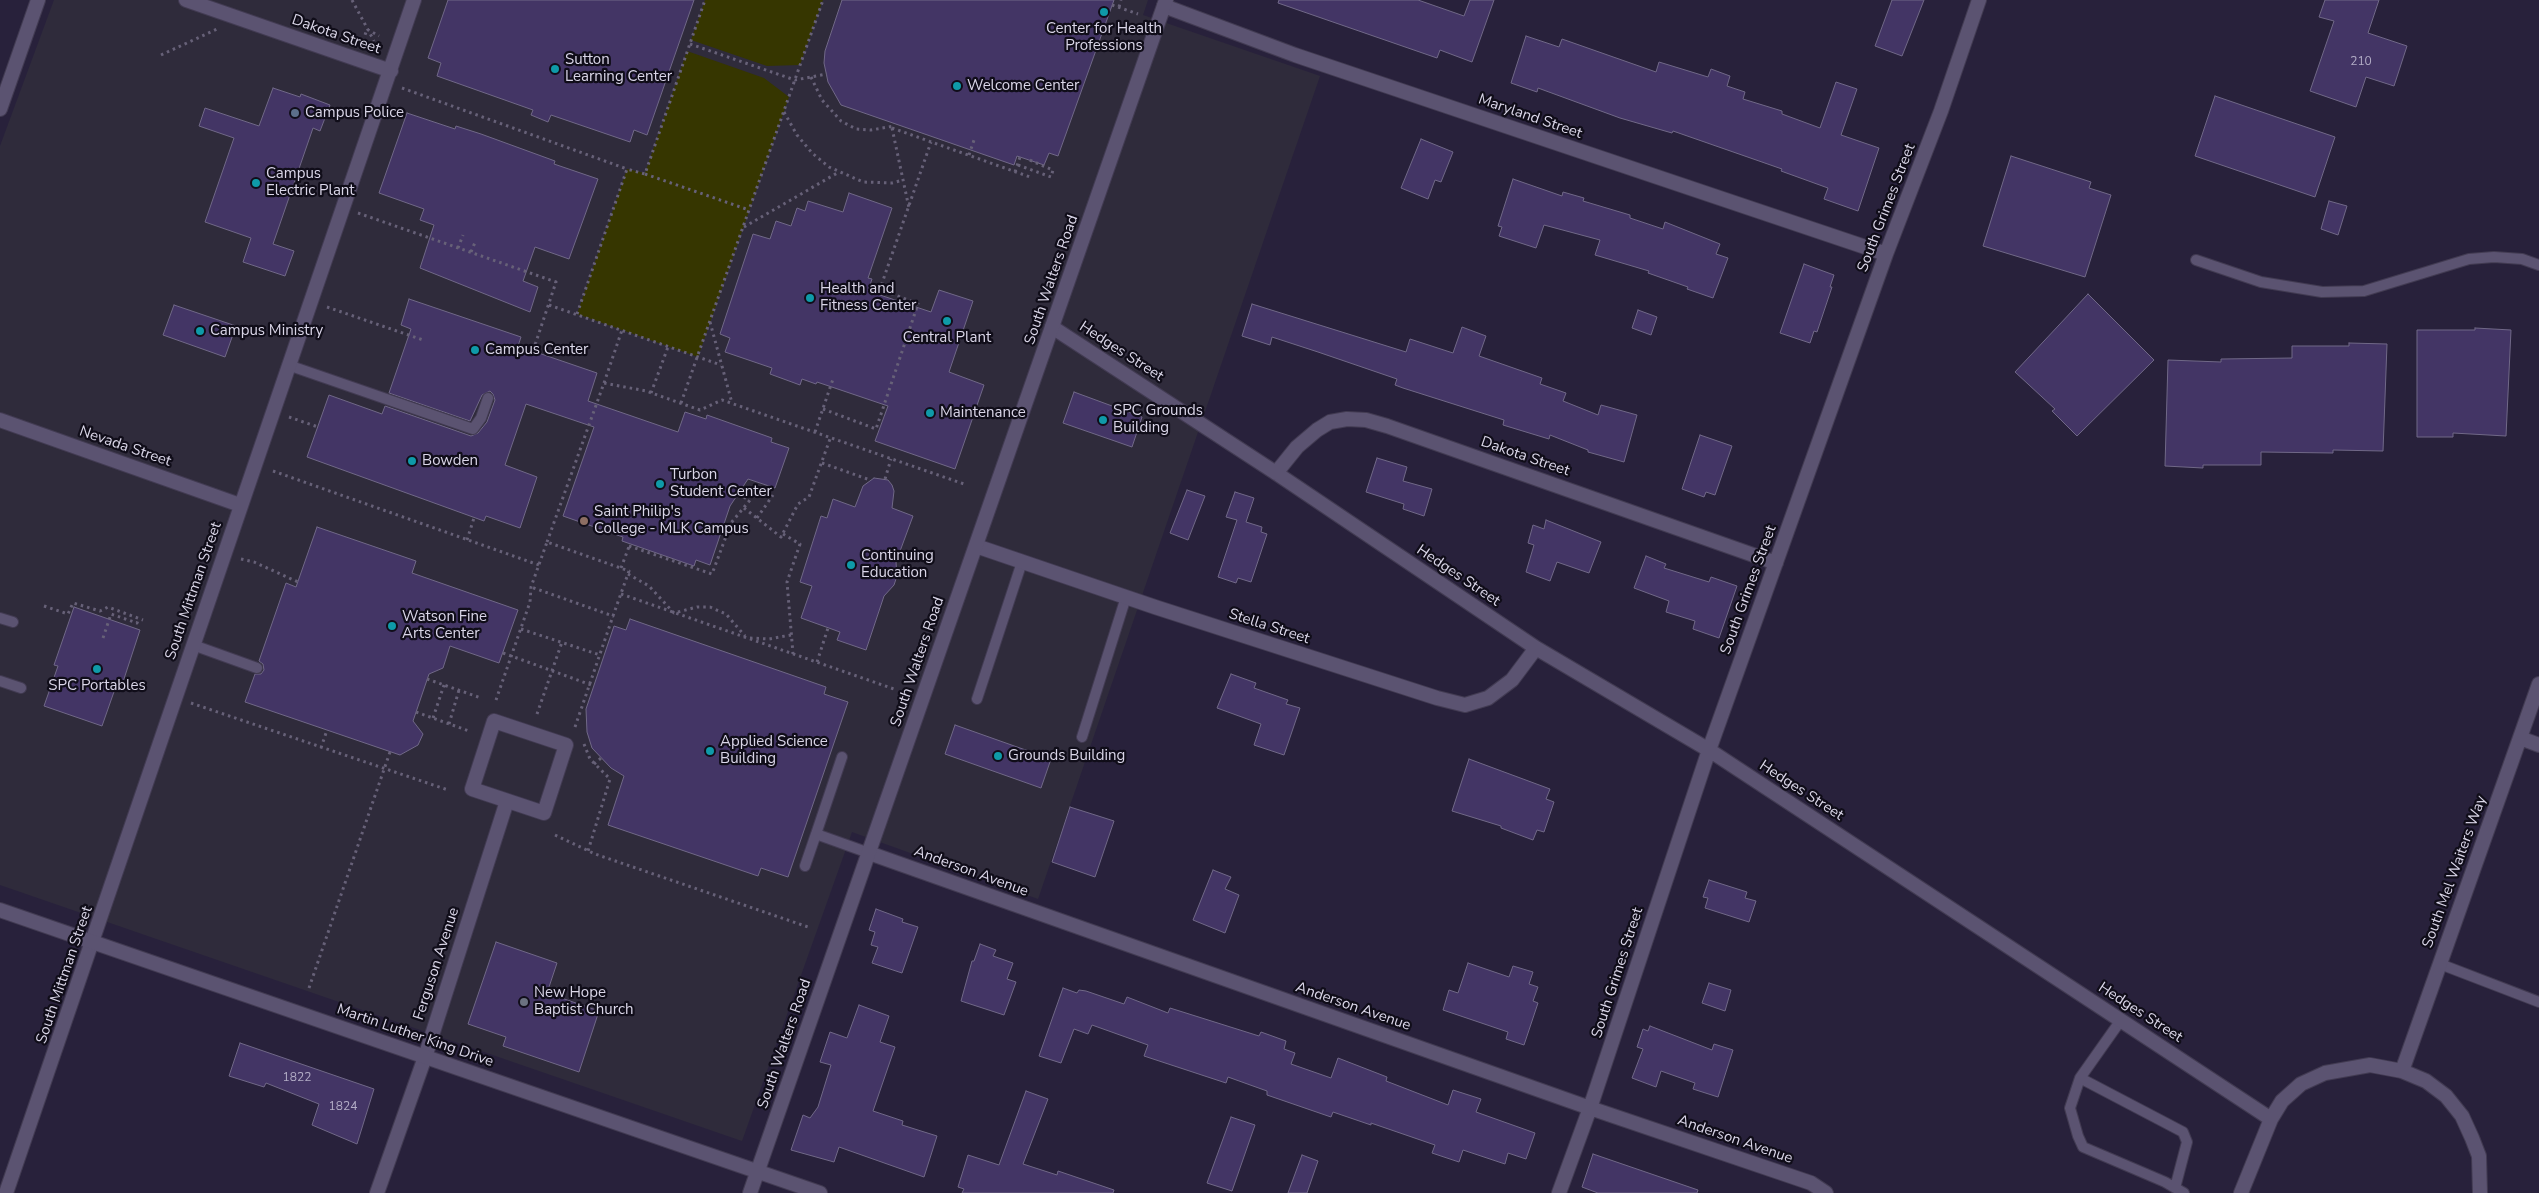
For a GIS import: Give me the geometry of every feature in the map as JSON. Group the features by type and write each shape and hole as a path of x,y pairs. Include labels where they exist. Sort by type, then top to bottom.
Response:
{"street":[{"path":"0,109 38,0"},
{"name":"Dakota Street","path":"186,0 391,71"},
{"name":"South Mittman Street","path":"6,1193 414,0"},
{"name":"South Grimes Street","path":"1559,1193 1590,1108 1708,750 1886,254 1941,111 1979,0"},
{"name":"Maryland Street","path":"1165,3 1295,55 1886,254"},
{"name":"South Walters Road","path":"750,1193 1165,3"},
{"name":"Hedges Street","path":"1052,327 1276,472 1536,648 1708,750 2271,1119"},
{"name":"Nevada Street","path":"0,420 240,505"},
{"name":"Dakota Street","path":"1276,472 1297,447 1317,430 1338,421 1366,420 1776,563"},
{"name":"Stella Street","path":"976,546 1126,597 1437,698 1465,705 1488,698 1512,680 1536,648"},
{"name":"South Mel Waiters Way","path":"2402,1071 2539,684"},
{"path":"494,721 566,744 544,813 508,801 472,789 494,721"},
{"path":"2520,738 2539,745"},
{"name":"Ferguson Avenue","path":"377,1193 425,1057 508,801"},
{"name":"Anderson Avenue","path":"869,853 1590,1108 1811,1183 1826,1193"},
{"name":"Martin Luther King Drive","path":"0,910 820,1193"},
{"path":"2240,1193 2271,1119 2282,1101 2301,1084 2325,1073 2370,1065 2402,1071 2426,1081 2446,1096 2462,1116 2479,1156 2480,1193"}],"lane":[{"path":"2196,260 2261,282 2322,292 2364,291 2470,259 2522,259 2539,265"},
{"path":"288,365 473,429 481,418 488,398"},
{"path":"977,699 1022,562"},
{"path":"1082,737 1126,597"},
{"path":"0,618 13,622"},
{"path":"193,645 257,668"},
{"path":"0,681 21,688"},
{"path":"805,866 842,757"},
{"path":"816,834 869,853"},
{"path":"2440,964 2539,1002"},
{"path":"2080,1078 2183,1132 2188,1142 2180,1190 2084,1147 2078,1136 2070,1108 2080,1078 2121,1020"}],"path":[{"path":"352,0 374,41"},
{"path":"645,174 705,0"},
{"path":"681,403 823,0"},
{"path":"1119,7 1121,0"},
{"path":"1112,5 1138,14"},
{"path":"161,55 219,28"},
{"path":"367,30 379,36"},
{"path":"363,41 367,30"},
{"path":"690,44 795,80 827,74"},
{"path":"811,77 822,100 841,121 856,129 871,130 892,127 1030,177"},
{"path":"400,87 749,210"},
{"path":"784,112 797,135 812,153 829,167 863,182 892,183 903,180"},
{"path":"892,127 909,208"},
{"path":"969,156 974,140"},
{"path":"822,409 876,429 918,304 880,289 930,142"},
{"path":"1015,172 1020,157"},
{"path":"1018,165 1051,177 1053,170 1027,159"},
{"path":"577,314 627,168"},
{"path":"743,228 839,172"},
{"path":"353,211 556,282 533,351"},
{"path":"458,248 462,235"},
{"path":"472,252 476,240"},
{"path":"320,304 423,340"},
{"path":"549,305 721,365"},
{"path":"710,322 733,404"},
{"path":"496,700 530,602 531,587 622,330"},
{"path":"651,393 668,346"},
{"path":"815,432 833,379"},
{"path":"604,383 651,393 700,410 722,400 964,484"},
{"path":"282,414 318,427"},
{"path":"744,508 781,537 798,504 809,497 830,440"},
{"path":"885,479 891,459"},
{"path":"822,463 870,480"},
{"path":"273,471 539,565"},
{"path":"621,568 630,545 712,574 731,523 760,488"},
{"path":"739,493 749,501"},
{"path":"757,518 774,495"},
{"path":"467,540 474,518"},
{"path":"783,534 800,544 787,582 792,654"},
{"path":"547,542 629,571 628,574 649,586 674,613"},
{"path":"238,558 254,562 298,582"},
{"path":"575,727 592,685 600,655 628,574"},
{"path":"531,587 613,616"},
{"path":"621,594 894,689"},
{"path":"44,606 68,614 73,603 100,611 108,607 141,619 137,624 111,614 103,638"},
{"path":"674,613 697,607 710,607 726,614 747,638 769,639 791,634"},
{"path":"817,662 828,628"},
{"path":"521,629 600,655"},
{"path":"537,714 562,642"},
{"path":"503,653 592,685"},
{"path":"427,679 481,698"},
{"path":"433,718 444,685"},
{"path":"449,724 459,690"},
{"path":"186,701 448,790"},
{"path":"416,712 469,731"},
{"path":"321,748 327,730"},
{"path":"584,743 594,764 610,779 588,851"},
{"path":"309,988 390,752"},
{"path":"594,764 600,758"},
{"path":"555,835 588,851 811,928"}],"shaded area":[{"name":"Saint Philip's College - MLK Campus","path":"54,0 1148,0 1143,15 1320,76 1038,899 852,832 742,1141 0,885 0,146"},
{"path":"705,0 823,0 800,65 767,66 691,40"},
{"path":"687,51 764,78 789,97 698,357 577,314 627,169 645,173"}],"building":[{"name":"Sutton Learning Center","path":"448,0 694,0 647,135 634,130 630,142 551,115 548,122 531,115 533,110 437,76 441,63 428,58"},
{"name":"Welcome Center","path":"842,0 1114,0 1058,156 1049,153 1044,165 1017,156 1014,165 841,105 828,82 824,63 825,51"},
{"path":"1279,0 1418,0 1464,16 1470,0 1494,0 1472,62 1440,50 1437,58 1278,3"},
{"path":"1892,0 1924,0 1902,56 1875,46"},
{"path":"2325,0 2379,0 2368,33 2407,46 2394,86 2366,77 2356,107 2310,91 2334,21 2319,17"},
{"path":"1526,36 1559,47 1562,39 1656,72 1659,62 1708,77 1711,69 1730,76 1727,86 1745,92 1743,99 1782,111 1782,114 1820,128 1836,82 1857,89 1841,135 1879,148 1858,211 1824,199 1828,188 1781,171 1782,169 1673,131 1672,133 1620,118 1538,88 1537,92 1511,83"},
{"name":"Campus Electric Plant","path":"273,88 300,97 301,94 330,105 320,131 313,128 273,244 294,251 285,276 243,262 251,238 205,222 234,138 199,126 205,108 259,126"},
{"path":"2215,96 2335,137 2315,197 2195,156"},
{"path":"407,113 455,129 456,126 481,134 555,161 554,164 598,179 569,259 535,247 523,281 538,287 530,312 420,268 434,225 420,220 424,209 379,193"},
{"path":"1421,139 1453,152 1441,182 1435,180 1428,199 1401,188"},
{"path":"2011,156 2091,182 2089,188 2111,195 2085,277 1983,246"},
{"path":"1513,179 1562,196 1563,192 1584,198 1583,201 1630,215 1630,218 1663,229 1665,222 1720,244 1716,254 1728,258 1713,298 1648,273 1649,271 1595,255 1600,240 1544,225 1536,248 1499,236 1502,227 1498,226"},
{"name":"Health and Fitness Center","path":"849,193 892,208 868,278 872,279 868,291 931,312 939,290 973,301 949,372 984,385 955,469 875,441 888,406 817,382 816,384 802,379 800,385 770,374 772,368 725,352 730,338 720,334 753,234 770,239 776,221 791,226 797,208 805,211 808,201 843,212"},
{"path":"2329,201 2347,206 2338,235 2321,229"},
{"path":"1804,264 1834,275 1830,287 1832,287 1817,332 1814,331 1810,343 1780,333"},
{"path":"2088,294 2154,360 2077,436 2052,411 2055,409 2015,372"},
{"path":"409,299 521,337 518,346 597,373 588,401 678,432 685,412 706,419 707,415 772,438 771,442 789,448 775,488 748,479 730,506 710,565 696,560 694,566 622,541 623,537 563,516 594,427 526,404 505,465 537,477 520,528 486,516 484,521 307,457 329,395 382,414 385,406 471,436 478,433 487,422 495,400 490,391 482,395 470,421 389,393 411,329 401,325"},
{"path":"1252,304 1406,352 1410,339 1453,353 1462,327 1486,336 1479,356 1542,378 1540,384 1566,393 1563,401 1598,415 1601,405 1637,415 1624,462 1588,452 1588,450 1550,435 1549,439 1503,425 1504,420 1403,388 1395,385 1397,379 1318,352 1272,337 1270,345 1242,336"},
{"name":"Campus Ministry","path":"174,305 236,326 225,357 163,335"},
{"path":"1638,310 1657,317 1651,335 1632,328"},
{"path":"2475,328 2511,330 2506,436 2453,433 2453,437 2417,437 2417,330 2475,330"},
{"path":"2349,343 2387,344 2383,451 2333,450 2333,453 2261,452 2261,465 2203,465 2203,468 2165,466 2168,360 2221,362 2221,359 2292,358 2292,346 2349,346"},
{"name":"SPC Grounds Building","path":"1074,392 1142,417 1132,447 1063,423"},
{"path":"1700,435 1732,446 1715,495 1706,492 1704,497 1682,489"},
{"path":"1377,458 1407,467 1403,481 1432,489 1424,516 1403,509 1404,504 1366,492"},
{"name":"Continuing Education","path":"874,478 888,480 892,485 894,491 892,508 913,516 896,562 897,576 894,585 884,596 866,650 837,640 840,632 801,618 812,586 800,582 821,516 827,518 833,499 855,507 863,486"},
{"path":"1187,490 1205,496 1188,540 1170,533"},
{"path":"1235,492 1254,498 1246,522 1262,527 1261,532 1267,534 1251,582 1238,578 1236,583 1218,577 1237,520 1226,517"},
{"path":"1546,520 1601,542 1589,573 1557,562 1550,581 1526,572 1534,545 1528,543 1533,525 1544,529"},
{"name":"Watson Fine Arts Center","path":"317,527 416,561 412,573 518,610 499,663 450,646 443,668 429,674 413,721 423,734 418,745 400,755 245,702 255,674 261,674 264,670 263,664 259,661 286,583 296,587"},
{"path":"1646,556 1666,564 1664,568 1709,582 1711,577 1737,586 1719,638 1693,629 1695,621 1666,612 1669,601 1634,588"},
{"name":"SPC Portables","path":"74,607 140,630 121,688 116,686 102,726 44,706 58,666 54,665"},
{"name":"Applied Science Building","path":"630,619 826,687 824,694 848,702 788,877 761,868 758,876 608,825 624,776 611,768 592,748 587,732 586,709 614,626 626,630"},
{"path":"1231,674 1256,683 1254,688 1288,700 1286,704 1300,708 1284,755 1254,745 1261,724 1217,708"},
{"name":"Grounds Building","path":"955,725 1051,759 1041,788 945,754"},
{"path":"1469,759 1550,789 1546,799 1554,802 1544,832 1537,830 1533,840 1501,828 1501,826 1452,811"},
{"path":"1070,807 1114,821 1095,877 1052,862"},
{"path":"1213,870 1231,877 1225,889 1239,895 1225,933 1193,920"},
{"path":"1709,880 1747,892 1745,898 1756,901 1749,922 1705,908 1708,898 1703,897"},
{"path":"876,909 903,919 902,922 918,927 902,973 872,963 878,947 871,945 875,932 869,930"},
{"name":"New Hope Baptist Church","path":"496,942 557,963 547,993 599,1011 579,1072 503,1046 506,1037 468,1024"},
{"path":"980,944 996,950 993,956 1013,963 1007,979 1016,982 1004,1015 961,1001 972,961 974,961"},
{"path":"1468,963 1509,977 1513,966 1533,972 1529,984 1538,987 1533,1001 1538,1003 1524,1045 1506,1039 1508,1032 1443,1010 1449,990 1458,993"},
{"path":"1709,983 1731,990 1725,1011 1702,1003"},
{"path":"1063,988 1077,993 1079,990 1086,991 1124,1004 1127,997 1168,1013 1170,1008 1259,1036 1261,1032 1286,1041 1284,1049 1295,1053 1291,1064 1331,1078 1338,1058 1387,1077 1386,1081 1448,1105 1453,1090 1481,1099 1476,1112 1535,1133 1526,1159 1508,1153 1505,1164 1463,1150 1459,1162 1432,1153 1435,1145 1371,1123 1371,1125 1333,1112 1331,1117 1267,1095 1267,1091 1228,1077 1226,1083 1144,1056 1148,1045 1092,1025 1088,1034 1074,1029 1061,1063 1039,1056"},
{"path":"859,1005 889,1016 880,1042 895,1047 873,1111 903,1121 902,1125 937,1136 924,1177 839,1147 834,1162 791,1150 803,1115 810,1118 818,1107 831,1065 820,1062 830,1032 847,1038"},
{"path":"1650,1026 1712,1050 1714,1044 1733,1050 1718,1097 1693,1089 1695,1083 1661,1071 1656,1087 1632,1078 1643,1049 1637,1047 1643,1029 1648,1031"},
{"path":"240,1043 374,1089 357,1144 312,1125 319,1104 266,1083 264,1087 229,1076"},
{"path":"1026,1091 1048,1099 1023,1164 1057,1175 1058,1171 1114,1190 1113,1193 962,1193 964,1189 958,1187 968,1155 999,1165"},
{"path":"1231,1117 1255,1125 1232,1191 1207,1183"},
{"path":"1593,1154 1698,1190 1697,1193 1598,1193 1582,1187"},
{"path":"1302,1155 1318,1161 1307,1193 1288,1193"}],"place":[{"name":"Center for Health Professions","path":"1104,12"},
{"name":"Sutton Learning Center","path":"555,69"},
{"name":"Welcome Center","path":"957,86"},
{"name":"Campus Police","path":"295,113"},
{"name":"Campus Electric Plant","path":"256,183"},
{"name":"Health and Fitness Center","path":"810,298"},
{"name":"Central Plant","path":"947,321"},
{"name":"Campus Ministry","path":"200,331"},
{"name":"Campus Center","path":"475,350"},
{"name":"Maintenance","path":"930,413"},
{"name":"SPC Grounds Building","path":"1103,420"},
{"name":"Bowden","path":"412,461"},
{"name":"Turbon Student Center","path":"660,484"},
{"name":"Saint Philip's College - MLK Campus","path":"584,521"},
{"name":"Continuing Education","path":"851,565"},
{"name":"Watson Fine Arts Center","path":"392,626"},
{"name":"SPC Portables","path":"97,669"},
{"name":"Applied Science Building","path":"710,751"},
{"name":"Grounds Building","path":"998,756"},
{"name":"New Hope Baptist Church","path":"524,1002"}]}
